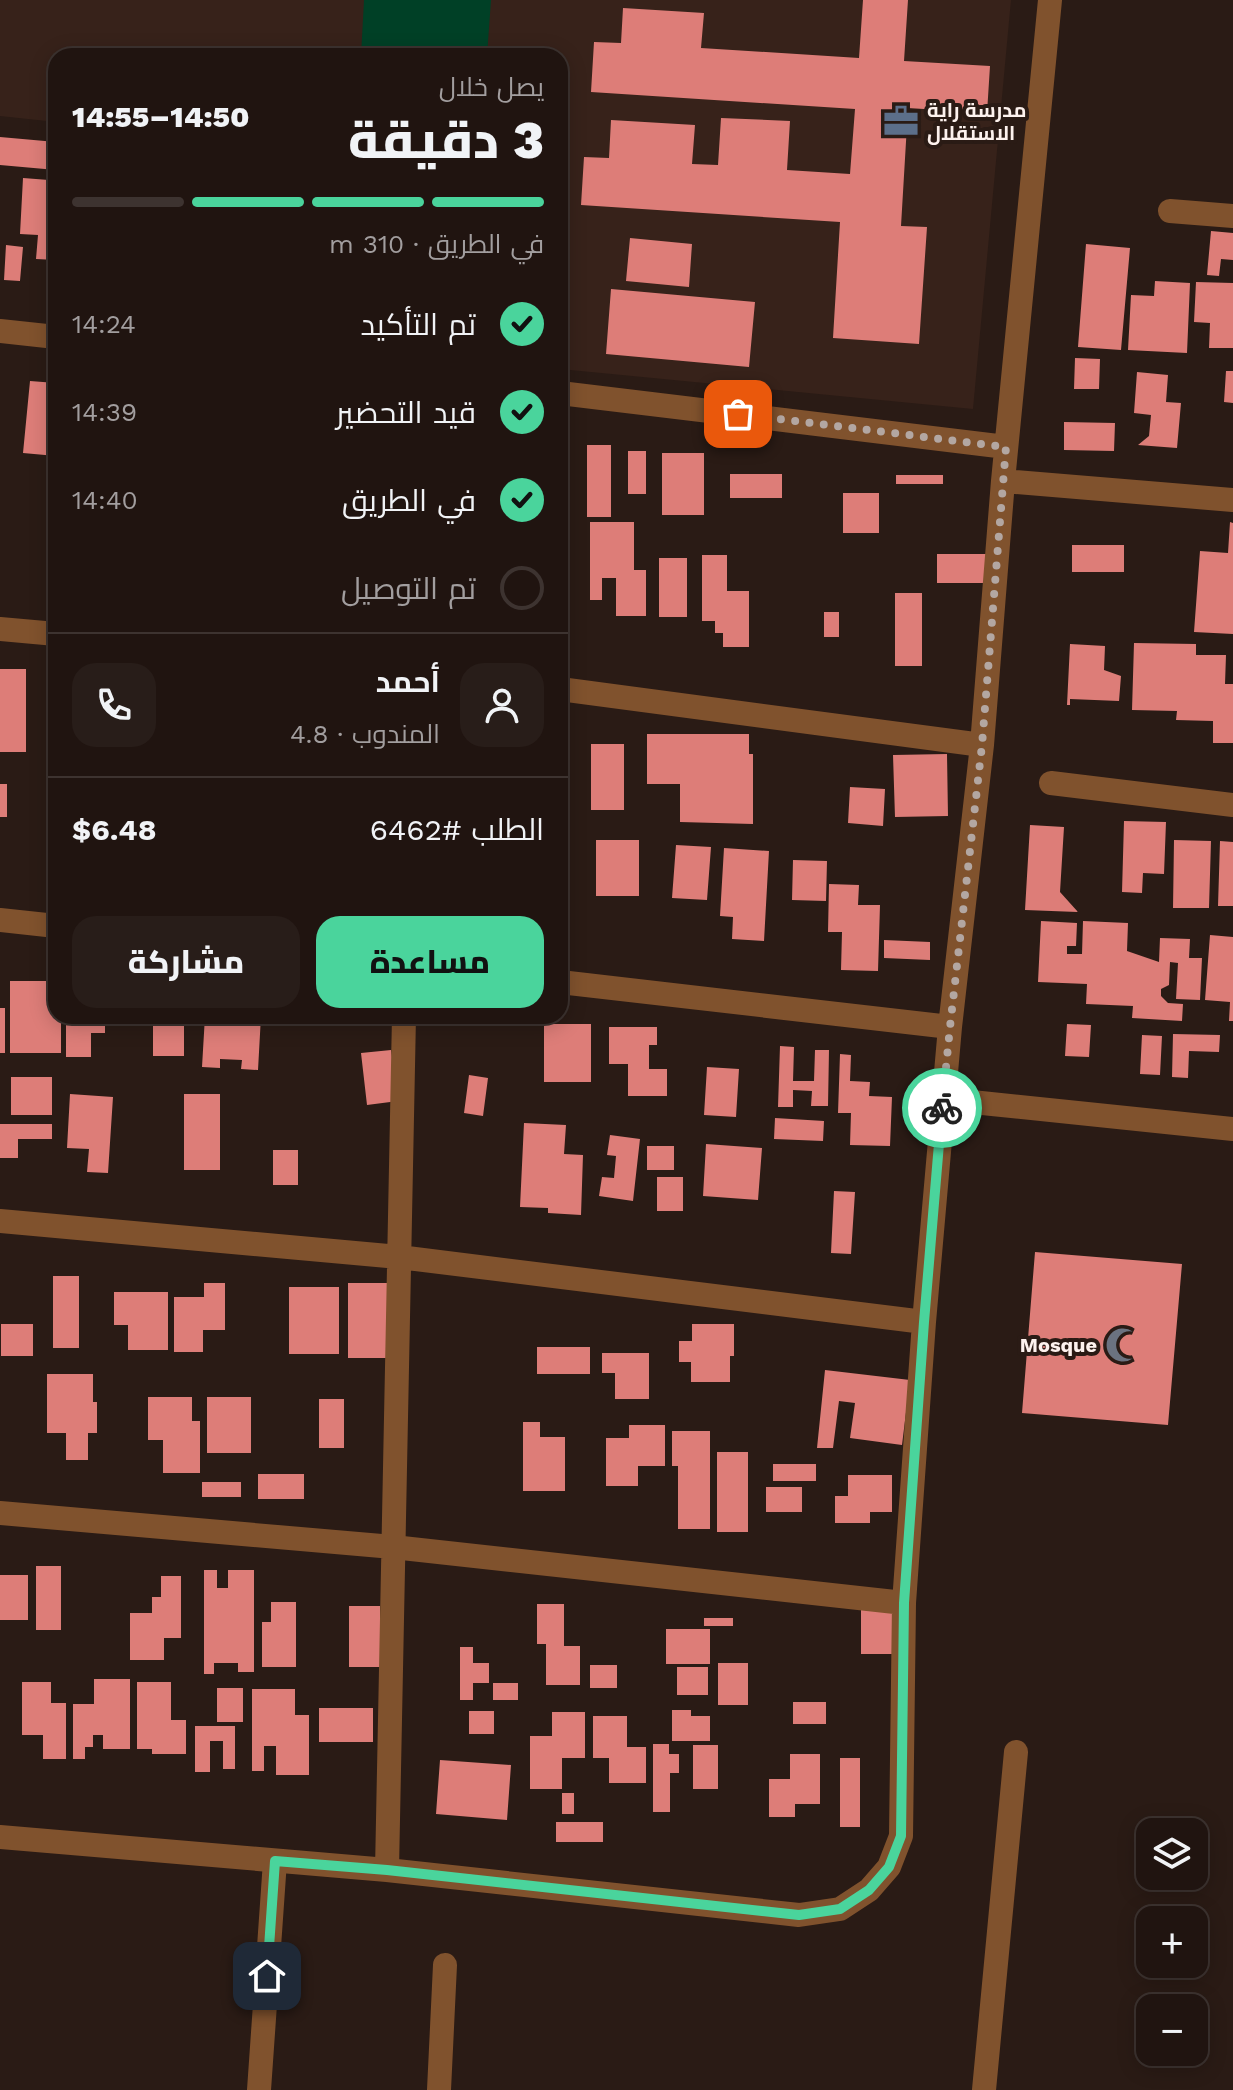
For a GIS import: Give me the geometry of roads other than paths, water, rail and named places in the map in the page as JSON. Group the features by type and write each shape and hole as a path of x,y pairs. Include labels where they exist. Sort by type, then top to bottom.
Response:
{"street":[{"path":"0,1837 387,1870 799,1915 840,1909 869,1890 889,1867 901,1836 904,1603 943,1099 982,745 1006,447 1050,0"},
{"path":"1170,211 1233,216"},
{"path":"0,331 48,336"},
{"path":"568,394 1006,447"},
{"path":"1003,481 1233,500"},
{"path":"0,629 48,633"},
{"path":"568,690 982,745"},
{"path":"1051,783 1233,805"},
{"path":"0,920 48,925"},
{"path":"568,983 950,1027"},
{"path":"387,1870 404,1024"},
{"path":"943,1099 1233,1129"},
{"path":"0,1221 399,1257 924,1322"},
{"path":"0,1513 393,1547 904,1603"},
{"path":"984,2090 1016,1752"},
{"path":"259,2090 275,1861"},
{"path":"439,2090 445,1965"}],"place":[{"name":"مدرسة راية الاستقلال","path":"901,121"},
{"name":"Mosque","path":"1123,1345"}]}
